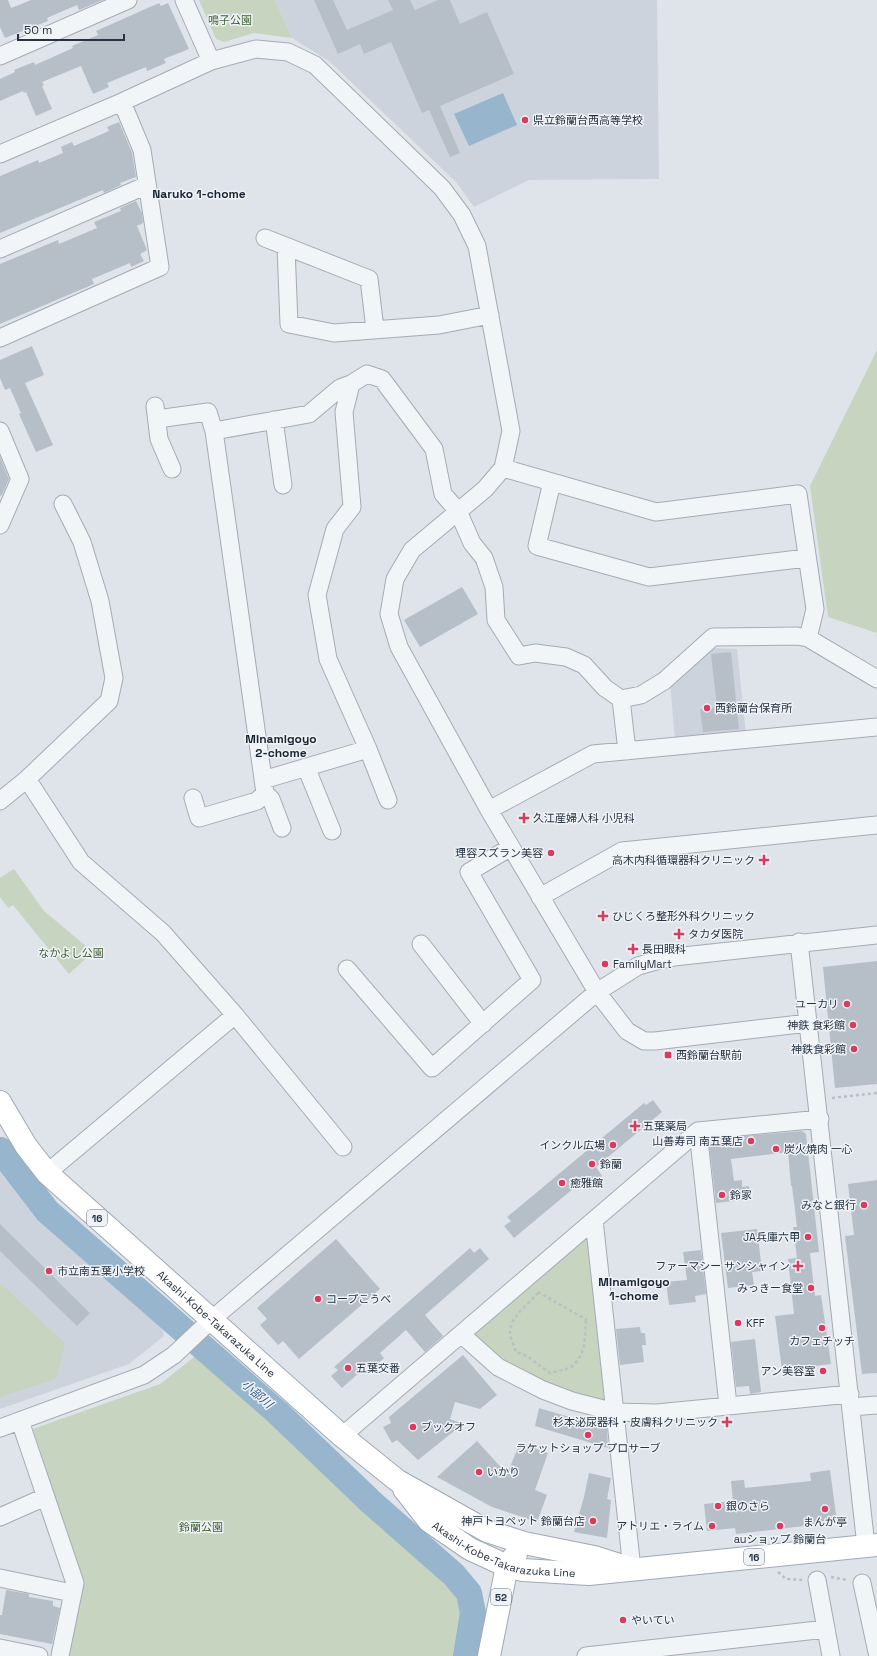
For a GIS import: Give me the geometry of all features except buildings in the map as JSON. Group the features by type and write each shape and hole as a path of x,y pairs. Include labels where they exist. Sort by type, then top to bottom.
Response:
{"main road":[{"name":"Akashi-Kobe-Takarazuka Line","path":"0,1102 26,1146 47,1173 207,1324 398,1481 487,1531 524,1543 594,1557 632,1569"},
{"name":"Akashi-Kobe-Takarazuka Line","path":"398,1481 429,1521 470,1549 515,1568 589,1574 872,1546"},
{"name":"52","path":"489,1656 515,1568 524,1543"},
{"name":"52","path":"500,1656 515,1568"}],"street":[{"path":"0,56 128,0"},
{"path":"184,0 211,61"},
{"path":"0,154 122,102 211,61 256,49 288,52 315,65 442,188 462,215 477,246 511,431 503,468 485,489 412,550 395,580 389,614 400,647 511,847 596,992 627,1031 644,1041 668,1040 808,1023"},
{"path":"0,338 160,267 142,150 122,102"},
{"path":"0,249 147,185"},
{"path":"265,238 368,279 375,329"},
{"path":"286,247 289,324 334,333 438,325 490,315"},
{"path":"214,431 309,414 340,388 351,384 367,374 382,378 434,449 444,494 458,511 472,543 484,558 494,587 496,620 519,656 536,653 566,657 584,666 605,688 621,700 627,751"},
{"path":"351,384 344,412 352,507 335,529 317,595 328,659 368,749 388,800"},
{"path":"172,469 159,439 156,412 208,412 214,431 264,786 271,799 282,828"},
{"path":"274,420 283,485"},
{"path":"0,431 20,479 0,525"},
{"path":"503,468 656,512 798,494 815,609 808,638"},
{"path":"552,482 537,546 649,578 807,558"},
{"path":"0,801 27,780 109,701 114,678 100,601 82,542 63,504"},
{"path":"621,700 641,695 664,681 713,637 797,636 808,638 877,679"},
{"path":"490,810 593,754 877,727"},
{"path":"194,798 199,818 257,801 264,786 306,767 368,749"},
{"path":"306,767 332,831"},
{"path":"27,780 81,862 163,933 235,1015 343,1147"},
{"path":"540,897 622,851 877,825"},
{"path":"347,969 432,1068 532,980 469,872 511,847"},
{"path":"0,1428 144,1375 174,1355 207,1324 596,992 638,966 656,960 877,934"},
{"path":"799,942 851,1401 872,1546"},
{"path":"420,944 483,1024"},
{"path":"47,1173 235,1015"},
{"path":"342,1436 698,1131 820,1119"},
{"path":"698,1131 728,1405"},
{"path":"594,1220 632,1569"},
{"path":"461,1334 498,1367 543,1390 572,1401 615,1412 657,1413 728,1405 851,1401 877,1405"},
{"path":"20,1421 75,1582 60,1656"},
{"path":"0,1517 46,1497"},
{"path":"0,1578 72,1594"},
{"path":"817,1580 831,1656"},
{"path":"862,1583 877,1652"},
{"path":"586,1656 667,1651 826,1629"},
{"path":"0,1648 39,1656"}],"path":[{"path":"829,1098 877,1093"},
{"path":"528,1277 538,1293 586,1320 605,1318"},
{"path":"538,1293 516,1315 510,1334 516,1352 526,1356 550,1373 571,1367 581,1356 585,1344 586,1320"}],"shaded area":[{"name":"県立鈴蘭台西高等学校","path":"275,0 657,0 659,179 529,180 474,207 456,182 329,61 292,38"},
{"name":"西鈴蘭台保育所","path":"713,648 737,649 746,733 675,740 670,683"},
{"name":"市立南五葉小学校","path":"0,1172 35,1217 162,1325 164,1336 129,1364 0,1409"}],"green space":[{"name":"鳴子公園","path":"199,0 275,0 292,38 254,33 224,42 216,39"},
{"path":"877,350 877,633 828,617 810,486"},
{"name":"なかよし公園","path":"14,869 44,911 93,952 69,974 13,905 8,908 0,897 0,878"},
{"path":"594,1220 615,1412 543,1390 461,1334"},
{"path":"0,1283 65,1343 56,1379 0,1398"},
{"name":"鈴蘭公園","path":"198,1354 273,1417 369,1511 450,1579 463,1595 467,1615 459,1656 67,1656 82,1578 33,1429 160,1384"}],"water":[{"path":"503,93 517,125 469,146 454,114"}],"waterway":[{"name":"小部川","path":"0,1150 47,1211 278,1413 371,1502 454,1575 469,1593 473,1613 466,1656"}],"place":[{"name":"県立鈴蘭台西高等学校","path":"525,120"},
{"name":"西鈴蘭台保育所","path":"707,708"},
{"name":"久江産婦人科 小児科","path":"524,818"},
{"name":"理容スズラン美容","path":"551,853"},
{"name":"高木内科循環器科クリニック","path":"764,860"},
{"name":"ひじくろ整形外科クリニック","path":"603,916"},
{"name":"タカダ医院","path":"679,934"},
{"name":"長田眼科","path":"633,949"},
{"name":"FamilyMart","path":"605,964"},
{"name":"ユーカリ","path":"847,1004"},
{"name":"神鉄 食彩館","path":"853,1025"},
{"name":"神鉄食彩館","path":"854,1049"},
{"name":"西鈴蘭台駅前","path":"668,1055"},
{"name":"五葉薬局","path":"635,1126"},
{"name":"山善寿司 南五葉店","path":"751,1141"},
{"name":"インクル広場","path":"613,1145"},
{"name":"炭火焼肉 一心","path":"776,1149"},
{"name":"鈴蘭","path":"592,1164"},
{"name":"癒雅館","path":"562,1183"},
{"name":"鈴家","path":"722,1195"},
{"name":"みなと銀行","path":"864,1205"},
{"name":"JA兵庫六甲","path":"808,1237"},
{"name":"ファーマシー サンシャイン","path":"798,1266"},
{"name":"市立南五葉小学校","path":"49,1271"},
{"name":"みっきー食堂","path":"811,1288"},
{"name":"コープこうべ","path":"318,1299"},
{"name":"KFF","path":"738,1323"},
{"name":"カフェチッチ","path":"822,1328"},
{"name":"五葉交番","path":"348,1368"},
{"name":"アン美容室","path":"823,1371"},
{"name":"杉本泌尿器科・皮膚科クリニック","path":"727,1422"},
{"name":"ブックオフ","path":"413,1427"},
{"name":"ラケットショップ プロサーブ","path":"588,1435"},
{"name":"いかり","path":"479,1472"},
{"name":"銀のさら","path":"718,1506"},
{"name":"まんが亭","path":"825,1509"},
{"name":"神戸トヨペット 鈴蘭台店","path":"593,1521"},
{"name":"アトリエ・ライム","path":"712,1526"},
{"name":"auショップ 鈴蘭台","path":"780,1526"},
{"name":"やいてい","path":"623,1620"}],"district":[{"name":"Naruko 1-chome","path":"199,194"},
{"name":"Minamigoyo 2-chome","path":"281,746"},
{"name":"Minamigoyo 1-chome","path":"634,1289"}]}
